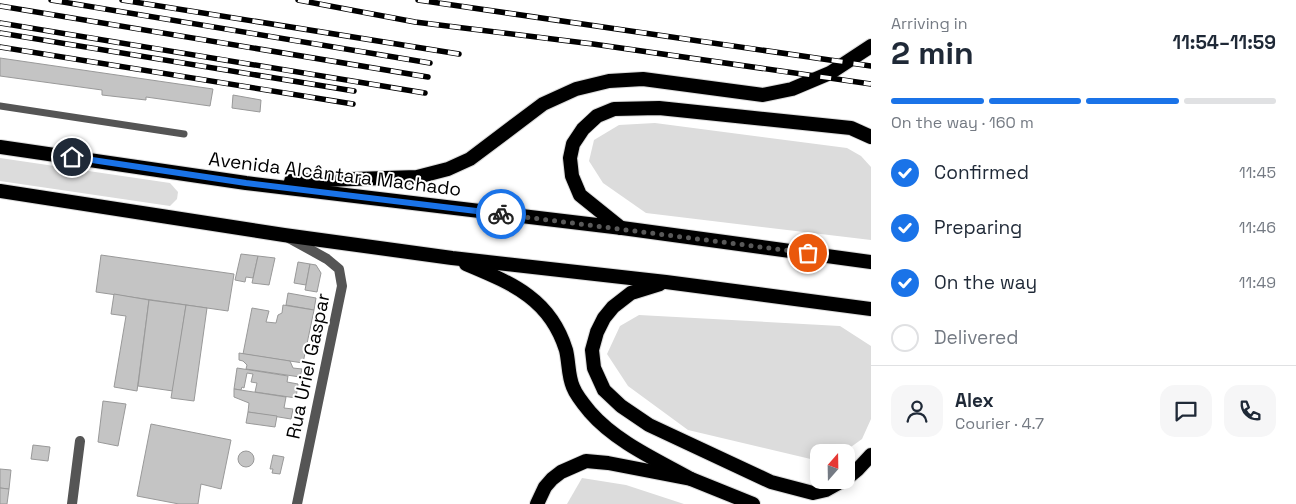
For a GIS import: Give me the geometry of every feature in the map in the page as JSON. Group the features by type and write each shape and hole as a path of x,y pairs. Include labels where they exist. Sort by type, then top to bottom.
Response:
{"highway":[{"path":"246,183 417,177 448,169 470,159 543,104 576,89 609,81 643,79 763,95 792,89 830,73 871,46"},
{"path":"622,228 580,195 572,176 570,158 573,144 583,129 597,116 614,109 669,108 850,128 871,137"},
{"name":"Avenida Alcântara Machado","path":"0,147 246,183 622,228 871,262"},
{"path":"0,191 284,235 452,258 666,282 871,310"},
{"path":"452,258 510,283 537,302 552,321 566,349 573,388 590,412 621,439 691,479 753,504"},
{"path":"666,282 631,293 613,307 604,318 597,332 592,350 594,368 604,390 621,406 649,425 771,482 813,493 828,489"},
{"path":"855,471 871,455"},
{"path":"537,504 544,488 552,479 561,472 586,461 608,463 691,479"}],"street":[{"name":"Rua Uriel Gaspar","path":"284,235 327,259 339,270 342,286 297,504"},
{"path":"72,504 80,441"}],"lane":[{"path":"0,106 184,134"}],"shaded area":[{"path":"655,123 847,148 861,156 871,167 871,240 646,213 603,183 589,161 594,140 619,125"},
{"path":"0,158 170,183 178,192 177,199 170,206 0,181"},
{"path":"639,315 840,326 871,346 871,419 862,439 855,444 810,444 810,459 688,430 628,386 607,354 620,326"},
{"path":"582,478 626,485 684,504 567,504"}],"building":[{"path":"0,58 213,89 210,106 146,97 146,100 102,95 102,90 0,76"},
{"path":"233,95 261,100 260,112 232,108"},
{"path":"241,254 258,256 253,278 246,277 245,282 235,280"},
{"path":"101,255 234,274 228,311 96,292"},
{"path":"258,256 275,258 269,285 252,283"},
{"path":"298,262 310,264 306,285 294,283"},
{"path":"310,264 316,265 321,273 317,292 305,290"},
{"path":"288,293 316,298 314,310 286,305"},
{"path":"114,294 149,300 137,391 114,387 126,316 111,314"},
{"path":"149,300 186,305 173,391 138,386"},
{"path":"186,305 207,308 194,401 171,398"},
{"path":"283,305 314,310 303,363 243,354 252,308 269,311 266,322 276,323 278,315 282,313"},
{"path":"239,353 290,361 293,368 302,369 300,377 246,369 247,365 239,360"},
{"path":"237,368 288,376 287,382 298,384 296,398 255,392 257,383 251,382 253,374 247,373 244,388 242,387 241,390 234,389"},
{"path":"234,389 286,397 284,408 293,409 291,419 248,412 249,403 234,397"},
{"path":"103,401 126,404 118,446 98,442"},
{"path":"248,412 277,416 275,427 246,423"},
{"path":"151,424 231,440 221,489 201,484 198,504 179,504 137,496"},
{"path":"33,445 50,447 48,461 31,459"},
{"path":"246,451 254,459 246,467 238,459"},
{"path":"273,455 284,457 280,474 272,473 273,469 270,469"},
{"path":"0,469 11,470 9,489 0,488"},
{"path":"0,488 9,489 7,504 0,504"}],"railway":[{"path":"51,0 430,63"},
{"path":"122,0 459,54"},
{"path":"298,0 415,22 593,44 871,84"},
{"path":"418,0 871,66"},
{"path":"0,6 428,77"},
{"path":"0,23 425,93"},
{"path":"0,33 354,91"},
{"path":"0,47 353,104"}],"way so far":[{"path":"501,214 808,253"}],"route":[{"path":"72,157 246,183 501,214"}]}
